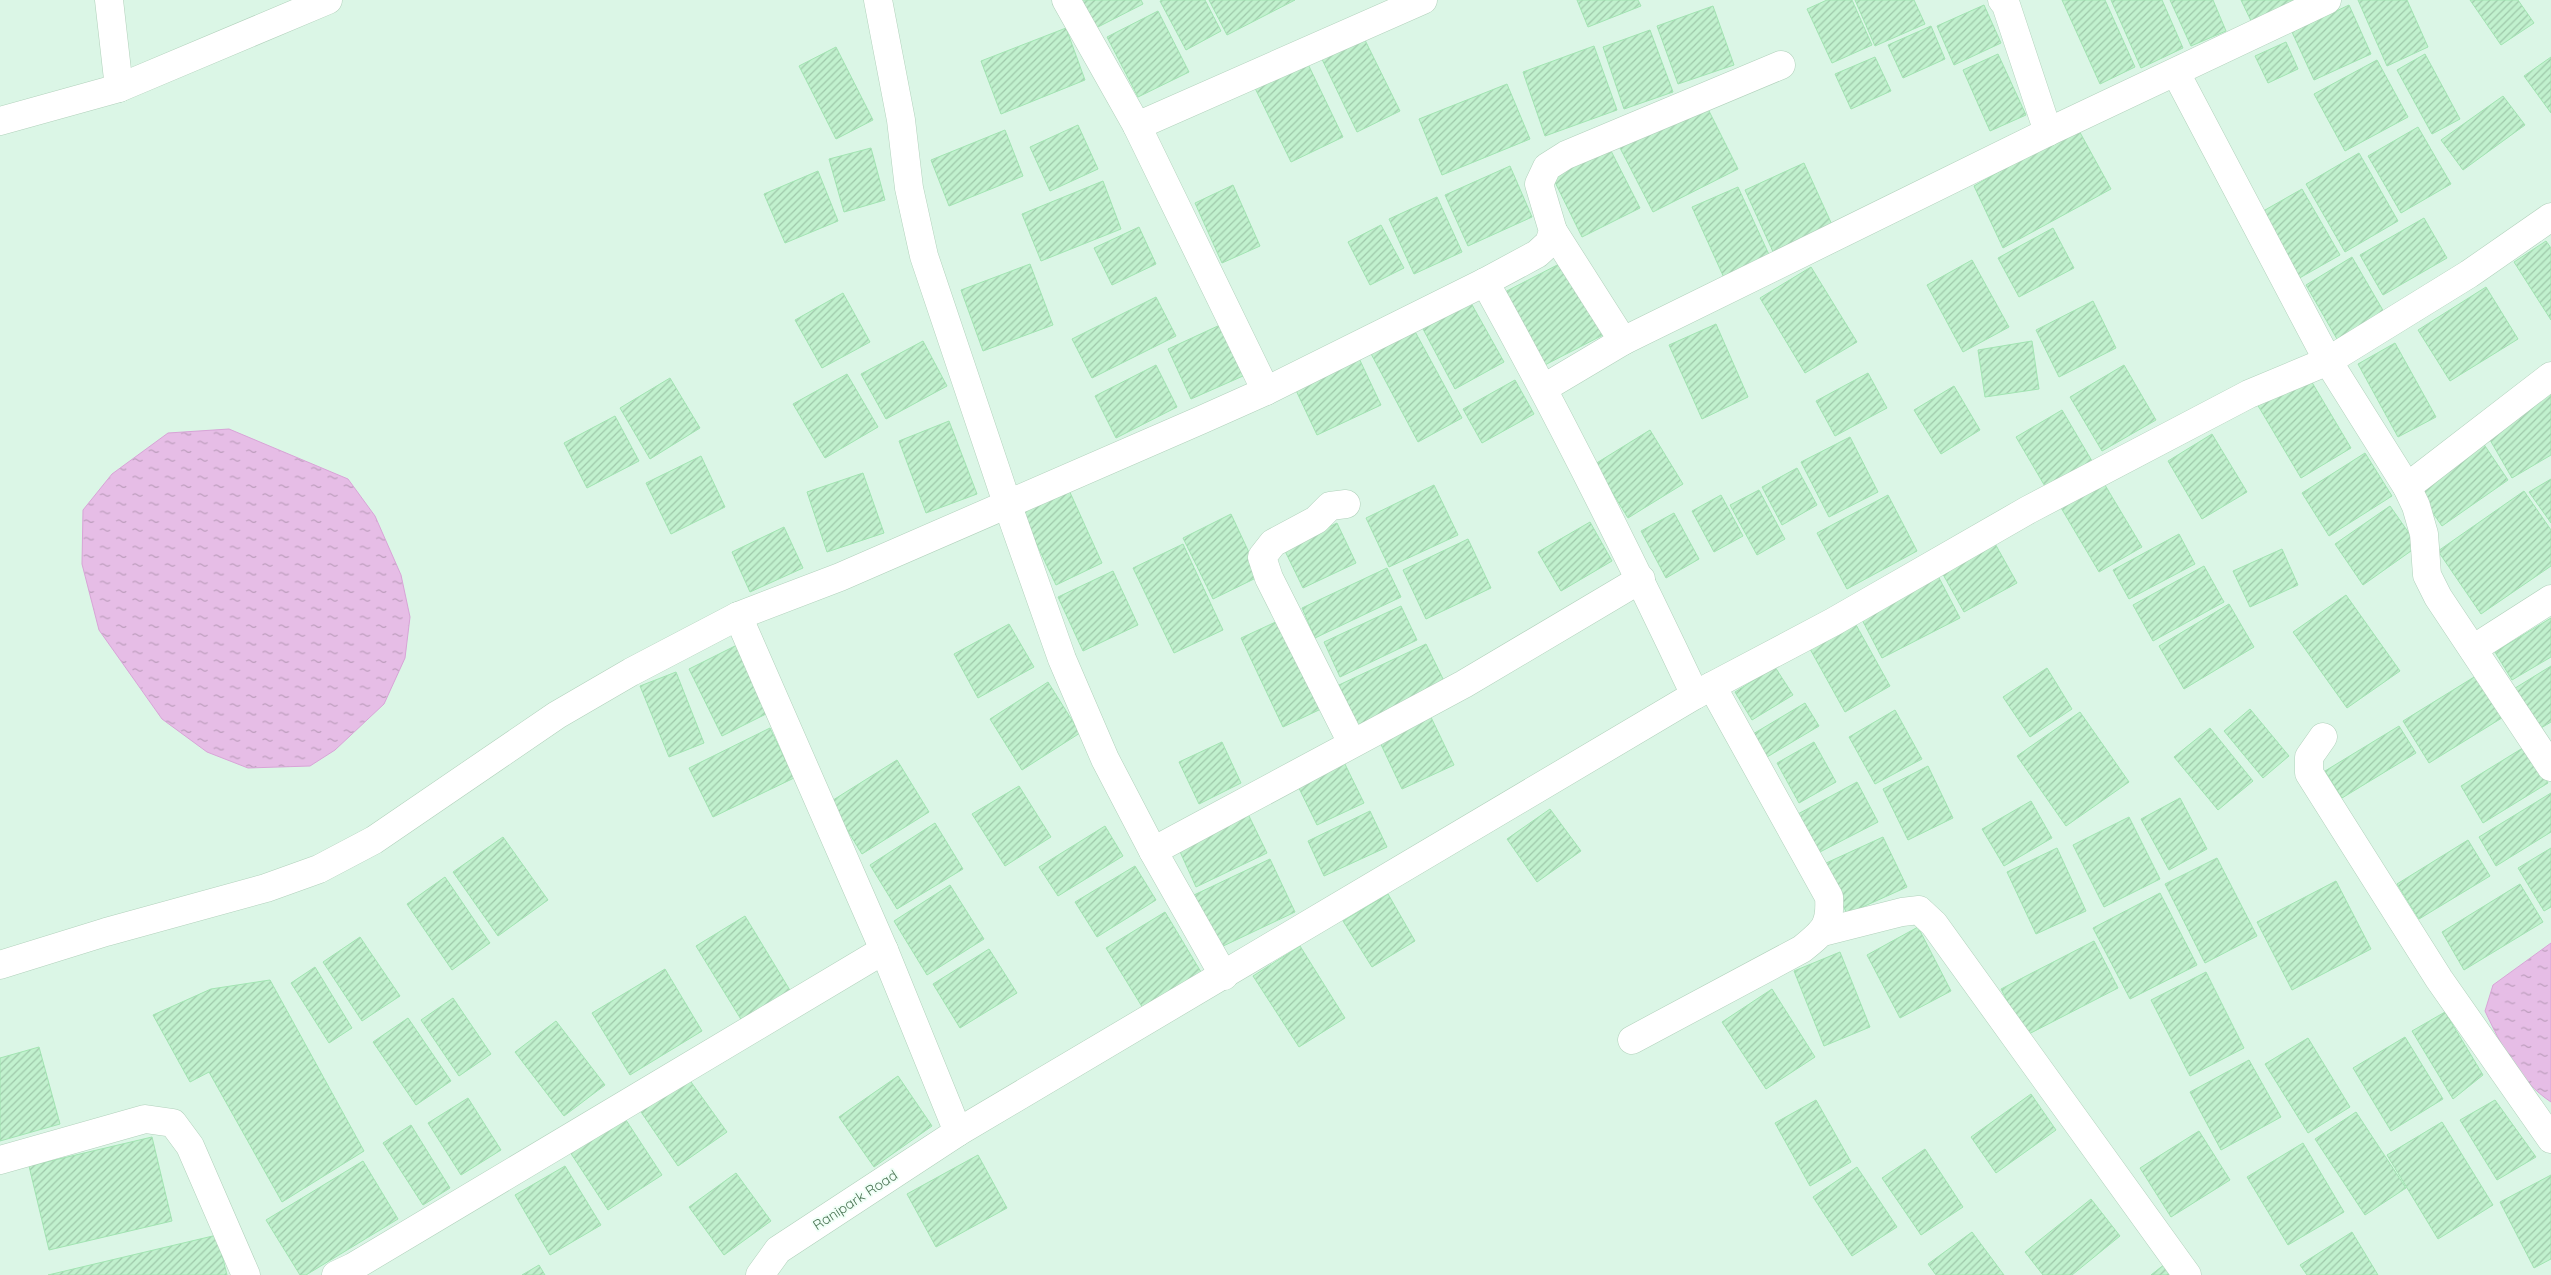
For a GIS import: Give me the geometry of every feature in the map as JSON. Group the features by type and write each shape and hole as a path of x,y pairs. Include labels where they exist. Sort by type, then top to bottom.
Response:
{"street":[{"path":"109,0 119,88"},
{"path":"0,121 119,88 328,0"},
{"path":"878,0 902,120 909,188 924,256 1008,506 1062,659 1105,758 1153,851 1224,976"},
{"path":"1066,0 1137,126 1266,391"},
{"path":"1137,126 1423,0"},
{"path":"2002,0 2006,5 2048,132"},
{"path":"1544,388 1623,341 2048,132 2327,0"},
{"path":"1623,341 1553,231 1539,184 1547,167 1566,155 1781,65"},
{"path":"2176,73 2328,361 2407,487 2416,506 2424,534 2427,575 2438,596 2551,767"},
{"name":"Ranipark Road","path":"760,1275 778,1250 958,1132 1704,690 1833,622 2028,510 2249,394 2328,361 2469,274 2551,217"},
{"path":"0,965 106,932 266,888 319,869 374,840 557,715 632,672 738,616 840,577 964,522 1008,506 1266,391 1485,282 1537,254 1549,243 1553,231"},
{"path":"1485,282 1544,388 1640,579 1704,690 1829,897 1830,916 1823,932"},
{"path":"2407,487 2551,376"},
{"path":"1346,504 1330,506 1316,520 1273,543 1262,557 1269,578 1352,743"},
{"path":"1153,851 1464,684 1640,579"},
{"path":"2473,649 2551,599"},
{"path":"738,616 884,950 958,1132"},
{"path":"2323,737 2309,757 2309,773 2439,979 2551,1139"},
{"path":"1632,1040 1802,949 1823,932 1902,912 1919,910 1940,932 2187,1275"},
{"path":"349,1272 884,950"},
{"path":"0,1160 144,1119 174,1123 190,1146 246,1275"}],"shaded area":[{"path":"0,0 2551,0 2551,1275 0,1275"}],"water":[{"path":"229,429 348,479 375,516 401,575 410,617 405,658 384,704 335,750 310,766 248,768 207,752 162,719 99,630 82,564 83,510 112,474 168,433"},
{"path":"2551,943 2551,1102 2529,1084 2520,1073 2504,1049 2485,1011 2493,985"}],"building":[{"path":"1079,0 1141,0 1143,4 1094,29"},
{"path":"1205,0 1221,31 1186,50 1160,1"},
{"path":"1209,0 1295,0 1227,35"},
{"path":"1577,0 1638,0 1641,6 1588,27"},
{"path":"1827,0 1852,0 1872,45 1832,63 1807,9"},
{"path":"1855,0 1914,0 1925,24 1875,46"},
{"path":"2062,0 2105,0 2135,67 2100,84"},
{"path":"2111,0 2162,0 2183,48 2141,68"},
{"path":"2170,0 2213,0 2226,31 2191,46"},
{"path":"2241,0 2305,0 2253,25"},
{"path":"2358,0 2407,0 2428,47 2387,66"},
{"path":"2470,0 2518,0 2534,23 2501,45"},
{"path":"1984,5 2001,43 1954,65 1937,26"},
{"path":"2349,5 2371,54 2314,80 2292,32"},
{"path":"1713,6 1734,65 1678,84 1657,26"},
{"path":"1158,11 1189,72 1138,97 1107,37"},
{"path":"1931,26 1945,59 1903,78 1888,45"},
{"path":"1066,28 1085,80 1001,114 981,61"},
{"path":"1650,30 1673,92 1624,109 1603,47"},
{"path":"1361,32 1400,111 1357,132 1319,53"},
{"path":"2286,42 2298,69 2268,83 2255,56"},
{"path":"1594,46 1617,110 1545,136 1523,72"},
{"path":"836,47 873,120 836,139 799,66"},
{"path":"1998,54 2026,115 1990,131 1963,70"},
{"path":"2425,54 2460,119 2432,134 2397,70"},
{"path":"1875,57 1891,91 1851,109 1835,74"},
{"path":"2551,57 2551,113 2524,76"},
{"path":"1306,60 1343,137 1291,162 1254,86"},
{"path":"2377,60 2408,117 2345,151 2314,94"},
{"path":"1507,84 1530,139 1442,175 1419,119"},
{"path":"2503,96 2525,125 2463,170 2441,140"},
{"path":"1705,103 1738,169 1653,212 1619,146"},
{"path":"1078,125 1098,169 1050,191 1030,147"},
{"path":"2077,127 2111,189 2003,248 1974,186"},
{"path":"2418,127 2451,184 2401,213 2368,156"},
{"path":"1005,130 1023,176 949,206 931,160"},
{"path":"1607,143 1640,208 1582,237 1550,172"},
{"path":"871,148 885,200 844,212 829,159"},
{"path":"2359,153 2398,221 2345,252 2306,184"},
{"path":"1804,163 1833,227 1774,254 1745,190"},
{"path":"1510,166 1532,217 1468,246 1445,195"},
{"path":"818,171 838,221 785,243 764,194"},
{"path":"1103,181 1121,229 1041,261 1022,214"},
{"path":"1233,185 1260,246 1222,263 1195,203"},
{"path":"1738,187 1771,259 1725,280 1692,207"},
{"path":"2302,189 2340,255 2296,280 2258,214"},
{"path":"1437,197 1462,252 1414,274 1389,219"},
{"path":"2424,218 2447,258 2383,295 2360,255"},
{"path":"1381,225 1404,268 1370,285 1348,242"},
{"path":"1139,227 1156,264 1112,285 1094,248"},
{"path":"2053,228 2074,268 2019,297 1998,258"},
{"path":"2546,241 2551,248 2551,320 2514,262"},
{"path":"2352,257 2388,319 2341,346 2306,285"},
{"path":"1972,260 2009,327 1963,352 1927,285"},
{"path":"1565,261 1603,335 1539,368 1501,294"},
{"path":"1030,264 1053,325 983,351 961,290"},
{"path":"1811,267 1857,342 1805,373 1760,298"},
{"path":"2486,287 2518,339 2450,381 2418,330"},
{"path":"843,293 870,342 822,368 795,320"},
{"path":"1156,297 1176,336 1092,378 1072,339"},
{"path":"2093,301 2116,348 2059,377 2036,330"},
{"path":"1471,303 1504,362 1455,389 1423,329"},
{"path":"1716,324 1748,397 1702,419 1669,345"},
{"path":"1220,325 1243,376 1191,399 1168,349"},
{"path":"1412,326 1462,418 1418,442 1369,350"},
{"path":"923,341 947,386 886,419 861,374"},
{"path":"2032,341 2039,389 1985,397 1978,350"},
{"path":"2395,343 2436,417 2398,437 2358,364"},
{"path":"1357,354 1381,405 1317,435 1293,384"},
{"path":"1156,365 1177,407 1116,438 1095,396"},
{"path":"2124,365 2156,420 2102,451 2070,397"},
{"path":"1868,373 1887,408 1835,436 1816,401"},
{"path":"847,374 878,427 825,458 793,404"},
{"path":"2307,374 2351,448 2301,478 2257,404"},
{"path":"670,378 700,428 650,459 620,408"},
{"path":"1515,380 1534,414 1482,443 1463,409"},
{"path":"1954,386 1980,430 1941,454 1914,410"},
{"path":"2551,393 2551,455 2512,478 2486,433"},
{"path":"2062,410 2092,461 2046,488 2016,437"},
{"path":"615,416 639,461 587,488 564,443"},
{"path":"949,421 977,494 926,513 899,441"},
{"path":"1650,430 1683,484 1628,518 1595,464"},
{"path":"2212,434 2247,492 2202,519 2168,461"},
{"path":"1850,437 1878,492 1829,517 1801,462"},
{"path":"2483,443 2508,480 2442,526 2416,489"},
{"path":"2365,453 2392,496 2329,536 2302,493"},
{"path":"701,456 725,507 671,534 646,483"},
{"path":"1797,468 1817,505 1782,525 1762,487"},
{"path":"863,473 884,533 827,552 807,492"},
{"path":"2551,479 2551,523 2529,492"},
{"path":"2102,480 2142,547 2099,572 2060,506"},
{"path":"1434,485 1458,535 1389,567 1366,518"},
{"path":"1068,488 1102,563 1056,585 1021,511"},
{"path":"1759,490 1785,539 1757,555 1730,505"},
{"path":"2524,491 2551,530 2551,566 2481,614 2438,551"},
{"path":"1721,495 1743,536 1714,552 1692,511"},
{"path":"1888,495 1917,551 1847,589 1817,533"},
{"path":"2390,506 2418,546 2363,585 2335,544"},
{"path":"1674,513 1699,559 1666,578 1641,531"},
{"path":"1231,514 1260,576 1213,599 1183,538"},
{"path":"1590,522 1612,561 1561,591 1538,552"},
{"path":"1337,523 1356,563 1303,588 1284,549"},
{"path":"784,527 803,568 750,592 732,552"},
{"path":"2179,534 2195,564 2129,599 2113,570"},
{"path":"1468,539 1491,588 1426,619 1403,570"},
{"path":"1993,540 2017,583 1964,612 1940,569"},
{"path":"1183,544 1223,630 1174,653 1133,568"},
{"path":"2282,549 2298,585 2250,607 2233,571"},
{"path":"2204,566 2224,602 2153,641 2133,605"},
{"path":"1387,568 1401,597 1315,638 1302,608"},
{"path":"1113,571 1138,625 1083,651 1058,597"},
{"path":"1937,574 1960,618 1882,658 1859,614"},
{"path":"2346,595 2400,671 2347,708 2293,632"},
{"path":"2229,604 2254,647 2184,689 2159,646"},
{"path":"1401,606 1417,640 1340,677 1324,642"},
{"path":"2551,618 2551,657 2512,680 2495,652"},
{"path":"1280,620 1321,709 1283,727 1241,638"},
{"path":"1855,623 1890,686 1845,712 1810,649"},
{"path":"1009,624 1034,667 978,698 954,654"},
{"path":"741,643 774,710 722,736 689,669"},
{"path":"1426,644 1445,683 1358,725 1339,685"},
{"path":"2551,666 2551,722 2536,731 2512,690"},
{"path":"1775,667 1793,695 1752,720 1735,692"},
{"path":"2047,668 2072,709 2030,737 2003,697"},
{"path":"676,672 704,743 669,757 640,686"},
{"path":"2479,674 2505,716 2429,763 2403,721"},
{"path":"1048,682 1080,733 1022,770 990,719"},
{"path":"1805,703 1819,726 1767,757 1753,734"},
{"path":"2250,709 2289,756 2263,778 2224,731"},
{"path":"1895,710 1922,759 1875,784 1849,737"},
{"path":"1428,711 1454,765 1402,789 1377,736"},
{"path":"2080,712 2129,782 2066,826 2017,756"},
{"path":"2399,726 2416,753 2342,798 2325,771"},
{"path":"770,728 794,778 713,817 689,768"},
{"path":"2210,728 2253,781 2218,810 2174,757"},
{"path":"1222,742 1241,783 1199,804 1179,762"},
{"path":"1814,742 1836,782 1799,803 1777,763"},
{"path":"2526,746 2548,783 2483,823 2461,786"},
{"path":"1342,758 1364,803 1317,825 1295,780"},
{"path":"897,760 929,812 862,854 830,802"},
{"path":"1928,766 1953,818 1908,840 1883,789"},
{"path":"1857,782 1878,822 1818,853 1798,814"},
{"path":"1019,786 1051,837 1005,866 972,814"},
{"path":"2551,793 2551,832 2496,866 2479,837"},
{"path":"2180,798 2207,849 2169,870 2141,819"},
{"path":"2031,801 2052,838 2004,866 1982,829"},
{"path":"1550,809 1581,851 1537,882 1507,839"},
{"path":"1370,811 1387,847 1324,876 1308,841"},
{"path":"1247,812 1267,853 1196,887 1177,845"},
{"path":"2129,817 2160,879 2104,907 2073,845"},
{"path":"935,823 963,869 897,909 870,865"},
{"path":"1105,826 1123,856 1058,896 1039,867"},
{"path":"503,837 548,900 498,936 453,872"},
{"path":"1883,837 1907,887 1847,914 1824,864"},
{"path":"2468,840 2490,876 2419,919 2397,884"},
{"path":"2057,848 2086,911 2036,934 2007,872"},
{"path":"2551,848 2551,907 2544,911 2518,868"},
{"path":"2217,858 2257,936 2205,963 2165,884"},
{"path":"1270,859 1295,912 1219,948 1194,895"},
{"path":"1135,866 1156,900 1097,937 1075,902"},
{"path":"445,877 490,943 452,970 407,904"},
{"path":"2336,881 2371,949 2292,990 2257,922"},
{"path":"2520,884 2543,922 2464,970 2442,932"},
{"path":"950,885 984,939 927,975 894,921"},
{"path":"2160,893 2197,965 2130,999 2093,928"},
{"path":"1388,894 1415,941 1372,967 1343,921"},
{"path":"1165,912 1207,982 1149,1018 1106,948"},
{"path":"745,916 791,992 742,1021 696,946"},
{"path":"1918,927 1951,991 1900,1018 1867,955"},
{"path":"360,937 400,996 362,1021 323,962"},
{"path":"2094,941 2118,988 2025,1036 2001,989"},
{"path":"1300,946 1345,1018 1299,1047 1253,976"},
{"path":"989,949 1017,993 960,1028 933,984"},
{"path":"1840,952 1870,1027 1824,1046 1794,971"},
{"path":"315,967 352,1028 329,1043 291,983"},
{"path":"665,969 702,1031 630,1075 592,1013"},
{"path":"2206,972 2244,1048 2190,1076 2151,1000"},
{"path":"270,980 364,1151 282,1202 209,1072 190,1082 153,1015 211,989"},
{"path":"1772,989 1815,1057 1766,1089 1722,1022"},
{"path":"453,998 491,1054 459,1076 421,1020"},
{"path":"2445,1012 2483,1075 2453,1099 2412,1031"},
{"path":"408,1018 451,1081 416,1105 373,1042"},
{"path":"556,1021 605,1085 564,1116 515,1052"},
{"path":"2405,1037 2443,1099 2391,1131 2353,1068"},
{"path":"2308,1038 2350,1107 2308,1133 2265,1064"},
{"path":"39,1047 60,1124 0,1141 0,1058"},
{"path":"2249,1060 2281,1117 2221,1150 2190,1092"},
{"path":"686,1075 727,1132 678,1166 639,1109"},
{"path":"898,1076 932,1126 874,1167 839,1117"},
{"path":"2031,1094 2056,1130 1996,1173 1971,1137"},
{"path":"468,1098 501,1150 461,1175 428,1123"},
{"path":"1816,1100 1851,1162 1810,1186 1775,1123"},
{"path":"2495,1100 2536,1157 2497,1180 2460,1120"},
{"path":"2356,1112 2406,1188 2365,1215 2315,1139"},
{"path":"622,1114 662,1175 608,1210 568,1149"},
{"path":"2442,1122 2493,1205 2438,1239 2387,1155"},
{"path":"411,1125 450,1188 423,1205 383,1143"},
{"path":"2199,1131 2230,1180 2171,1217 2140,1168"},
{"path":"152,1137 172,1221 49,1250 29,1166"},
{"path":"2303,1143 2344,1212 2288,1245 2247,1177"},
{"path":"1925,1149 1963,1207 1921,1235 1882,1178"},
{"path":"978,1155 1007,1208 936,1247 907,1194"},
{"path":"363,1161 398,1219 306,1275 300,1275 266,1220"},
{"path":"565,1166 601,1225 550,1255 515,1195"},
{"path":"1857,1167 1897,1227 1852,1256 1813,1197"},
{"path":"736,1173 771,1221 724,1255 689,1207"},
{"path":"2551,1175 2551,1259 2534,1268 2500,1202"},
{"path":"2091,1199 2120,1236 2072,1275 2043,1275 2025,1252"},
{"path":"1972,1232 2004,1275 1936,1275 1928,1264"},
{"path":"2352,1232 2378,1275 2307,1275 2300,1265"},
{"path":"217,1235 227,1275 48,1275"},
{"path":"2165,1264 2173,1275 2151,1275"},
{"path":"539,1265 545,1275 522,1275"}]}
